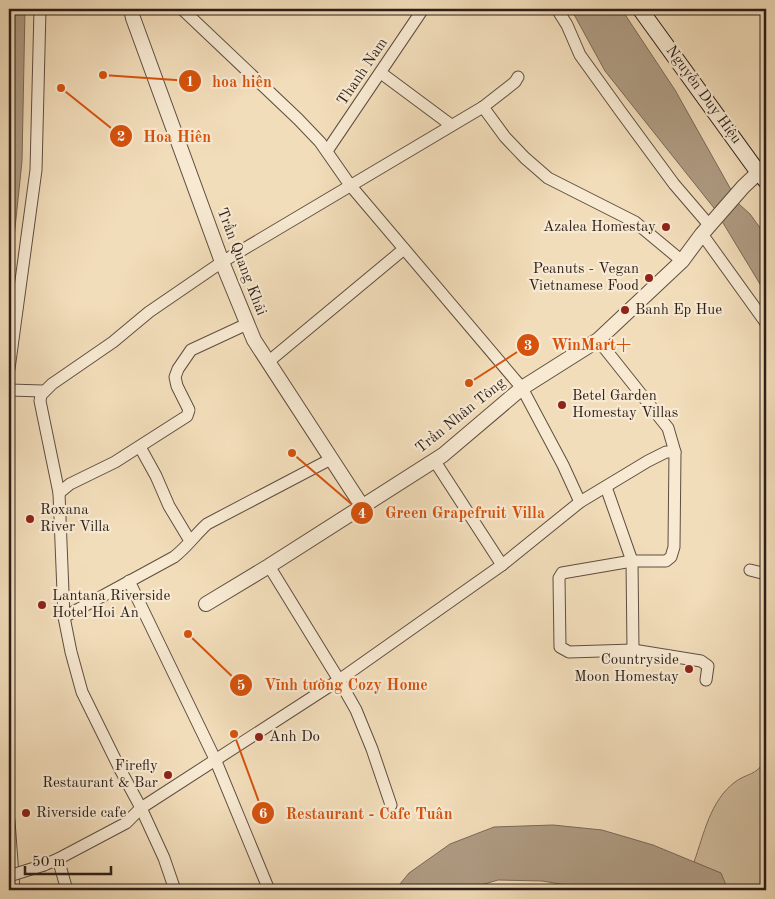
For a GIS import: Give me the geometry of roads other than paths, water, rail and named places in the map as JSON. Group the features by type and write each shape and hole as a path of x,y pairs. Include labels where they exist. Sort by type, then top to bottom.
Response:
{"main road":[{"name":"Nguyễn Duy Hiệu","path":"640,9 764,173"}],"street":[{"path":"9,369 36,170 40,9"},
{"name":"Trần Quang Khải","path":"131,9 222,262 254,340 362,506"},
{"name":"Thanh Nam","path":"328,151 423,9"},
{"path":"557,9 567,25 580,55 708,228 766,323"},
{"path":"186,10 298,119 328,151 350,185 522,388 563,465 580,502"},
{"path":"381,73 451,125"},
{"path":"9,390 43,391 113,342 149,312 222,262 483,107 515,82 518,77"},
{"path":"483,107 525,158 548,178 635,222 682,261"},
{"name":"Trần Nhân Tông","path":"206,604 443,455 522,388 598,340 682,261 743,186 764,173"},
{"path":"268,362 404,249"},
{"path":"59,493 70,484 116,462 189,413 177,386 176,377 178,369 191,350 247,324"},
{"path":"598,340 668,428 674,452 674,547 671,557 666,561 632,561 562,573 559,578 560,647 569,652 633,650 701,660 708,666 706,680"},
{"path":"43,391 40,401 59,493 64,617 71,652 82,692 141,808 164,858 175,890"},
{"path":"140,447 156,476 168,506 190,541"},
{"path":"9,876 58,859 126,823 141,808 338,680 502,564 580,502 648,461 666,452 674,452"},
{"path":"64,617 174,557 184,550 206,524 331,459"},
{"path":"434,460 502,564"},
{"path":"606,487 632,561 633,650"},
{"path":"269,566 356,710 391,804"},
{"path":"750,570 766,574"},
{"path":"129,581 215,759 269,890"},
{"path":"9,821 14,890"},
{"path":"58,859 67,890"}],"place":[{"name":"hoa hiên","path":"103,75"},
{"name":"Hoa Hiên","path":"61,88"},
{"name":"Azalea Homestay","path":"666,227"},
{"name":"Peanuts - Vegan Vietnamese Food","path":"649,278"},
{"name":"Banh Ep Hue","path":"625,310"},
{"name":"WinMart+","path":"469,383"},
{"name":"Betel Garden Homestay Villas","path":"562,405"},
{"name":"Green Grapefruit Villa","path":"292,453"},
{"name":"Roxana River Villa","path":"30,519"},
{"name":"Lantana Riverside Hotel Hoi An","path":"42,605"},
{"name":"Vĩnh tường Cozy Home","path":"188,634"},
{"name":"Countryside Moon Homestay","path":"689,669"},
{"name":"Restaurant - Cafe Tuân","path":"234,734"},
{"name":"Anh Do","path":"259,737"},
{"name":"Firefly Restaurant & Bar","path":"168,775"},
{"name":"Riverside cafe","path":"26,813"}]}
